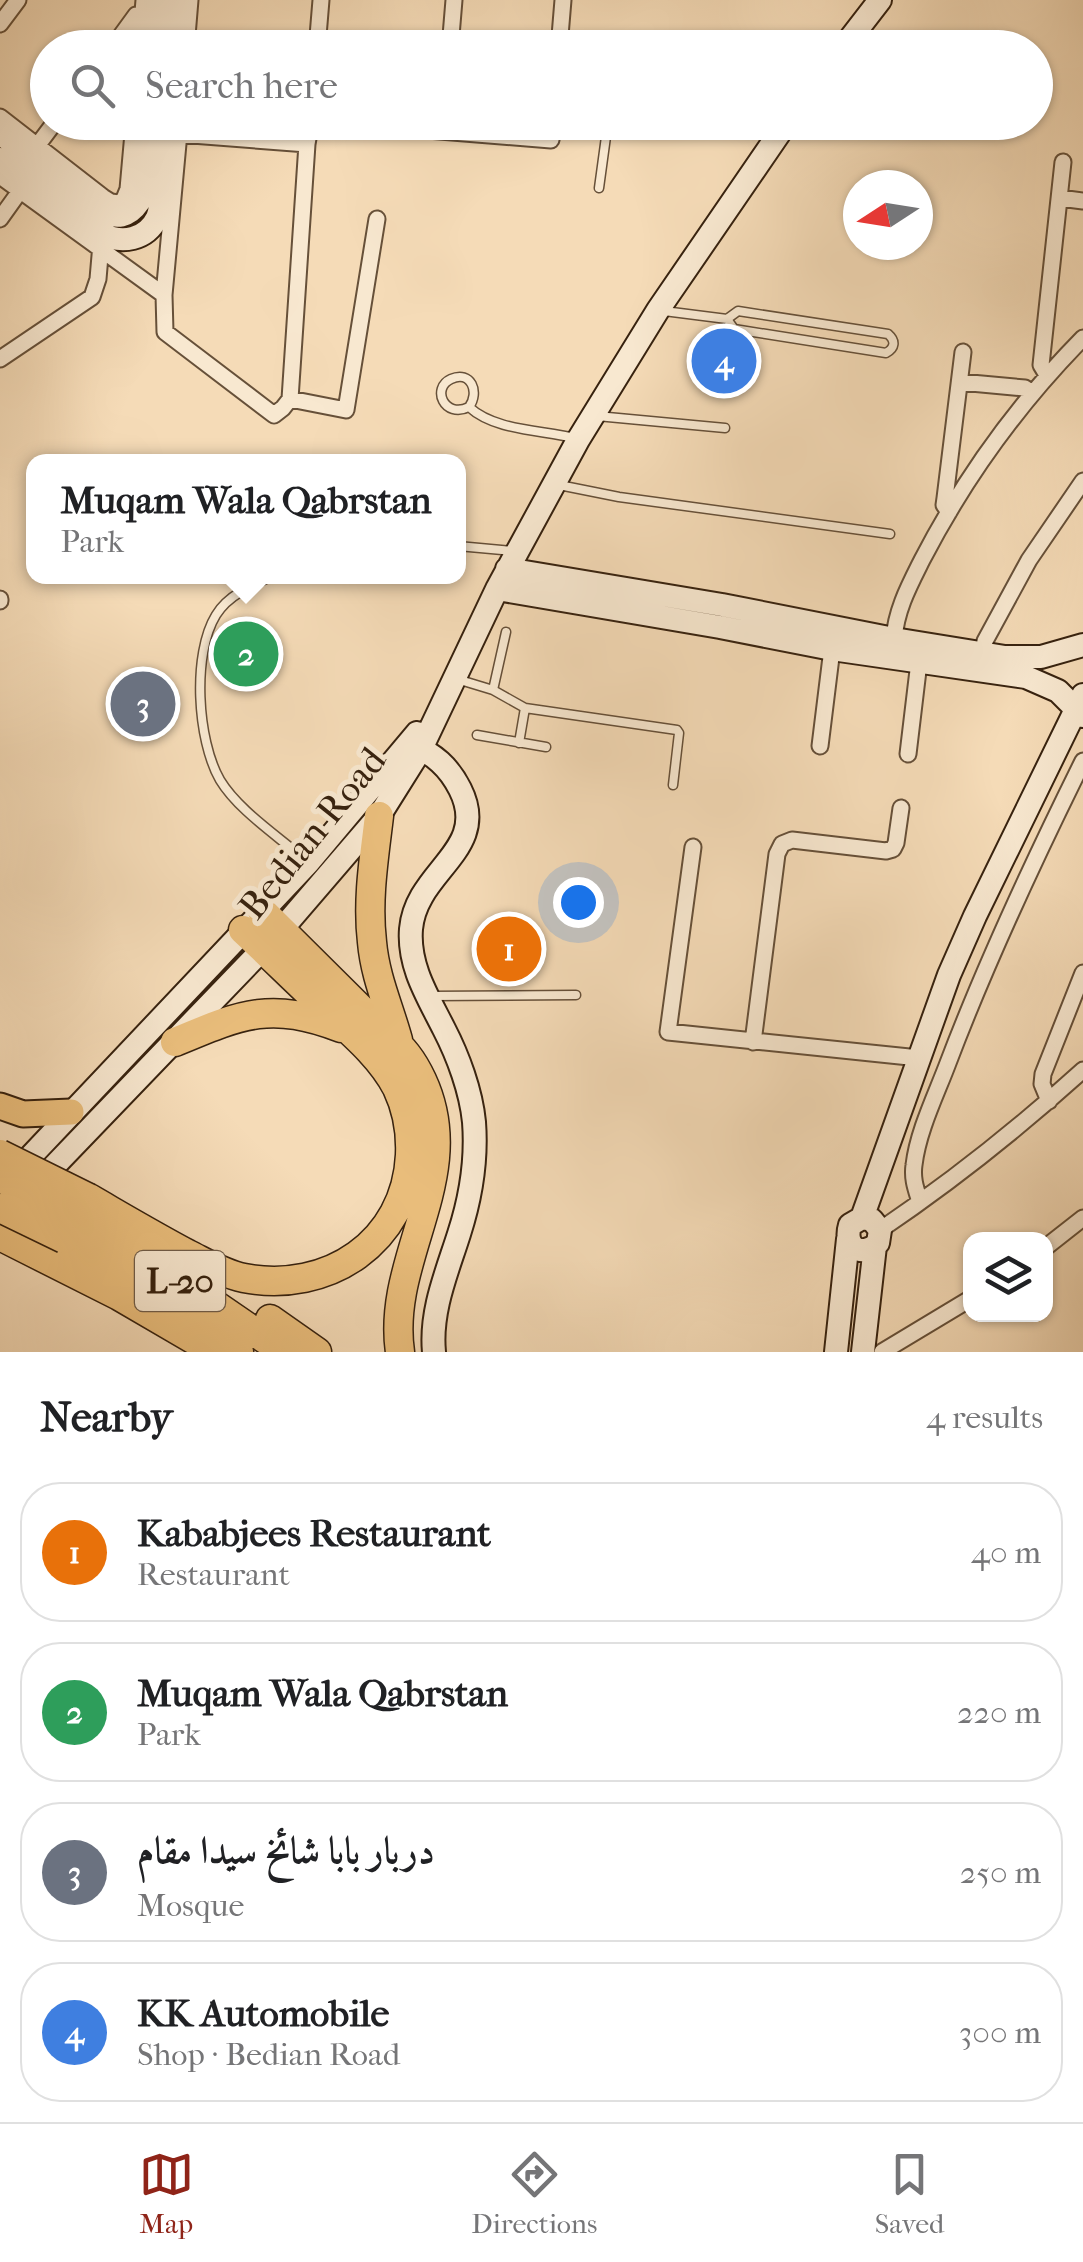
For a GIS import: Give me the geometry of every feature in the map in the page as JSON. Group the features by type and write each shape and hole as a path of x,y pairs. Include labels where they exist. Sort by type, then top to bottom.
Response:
{"highway":[{"path":"387,806 371,898 372,943 380,984 400,1044 428,1093 436,1159 398,1306 396,1330 400,1352"},
{"path":"262,930 400,1044"},
{"path":"0,1236 70,1228 155,1237 224,1272 268,1280 325,1274 362,1253 378,1236 403,1198 409,1175 409,1124 403,1102 384,1068 262,930"},
{"path":"175,1042 256,1013 294,1013 352,1032"},
{"path":"0,1154 70,1228 119,1296 215,1352"},
{"name":"L-20","path":"0,1178 238,1352"},
{"name":"L-20","path":"0,1208 70,1228 166,1271 284,1352"},
{"path":"155,1237 317,1352"}],"main road":[{"path":"0,1106 22,1114 72,1112"}],"street":[{"path":"0,24 18,0"},
{"path":"176,30 178,0"},
{"path":"188,30 190,0"},
{"path":"319,30 322,0"},
{"path":"452,30 454,0"},
{"path":"561,30 563,0"},
{"path":"857,30 880,0"},
{"path":"125,30 148,5"},
{"path":"143,30 148,5"},
{"path":"148,5 151,30"},
{"path":"0,117 30,140"},
{"path":"0,134 164,295"},
{"path":"30,140 104,197 118,203 128,189 132,140"},
{"path":"38,146 42,140"},
{"path":"0,360 92,297 98,280 102,232 110,216 124,216 139,202 145,140"},
{"path":"173,140 166,208 165,332 274,415 290,399 308,140"},
{"path":"278,140 307,144"},
{"name":"Bedian Road","path":"0,1223 175,1042 262,930 387,806 410,752 443,704 507,570 578,440 658,310 773,140"},
{"path":"0,159 102,232"},
{"path":"1047,375 1040,365 1063,162"},
{"path":"0,176 20,191 119,240 137,237 166,208"},
{"path":"0,219 20,191"},
{"path":"1060,198 1083,201"},
{"path":"290,399 346,410 377,219"},
{"path":"894,639 899,609 910,583 948,512 1032,393 1083,338"},
{"path":"948,512 944,505 963,352"},
{"path":"960,382 1025,388 1032,393"},
{"path":"997,661 985,641 1030,560 1083,481"},
{"path":"507,570 920,662 1041,658 1083,645"},
{"path":"823,640 894,639 997,661 1048,685 1082,711"},
{"path":"820,746 823,640"},
{"path":"908,754 920,662"},
{"path":"863,1352 872,1228 920,1058 975,916 1082,711"},
{"path":"872,1228 936,1040 984,921 1082,711"},
{"path":"0,1188 72,1112 262,930 308,862 410,752"},
{"path":"410,752 437,775 459,787"},
{"path":"410,752 446,767 468,808 469,824 461,845 429,882 411,928 413,958 426,996 461,1068 474,1118 474,1175 439,1297 434,1352"},
{"path":"920,1202 913,1183 913,1167 932,1105 1017,896 1083,761"},
{"path":"387,806 418,778 437,775"},
{"path":"753,1042 777,854 782,844 792,840 893,849 901,808"},
{"path":"694,846 668,1032 920,1058"},
{"path":"1049,1101 1042,1084 1043,1074 1083,973"},
{"path":"872,1228 920,1202 1083,1070"},
{"path":"1053,1242 1083,1218"},
{"path":"836,1352 850,1225 855,1220 872,1228"},
{"path":"882,1352 963,1303"}],"lane":[{"path":"599,188 606,140"},
{"path":"658,310 728,319 738,310 888,334 894,344 886,353 734,329 728,319"},
{"path":"459,377 473,385 474,401 469,407 462,411 447,406 442,400 445,384 459,377"},
{"path":"469,407 478,415 527,431 578,440"},
{"path":"592,416 725,428"},
{"path":"555,485 890,534"},
{"path":"466,550 507,570"},
{"path":"258,584 226,602 209,629 201,712 209,752 220,780 246,810 308,862"},
{"path":"493,690 506,632"},
{"path":"456,679 493,690 525,708 677,730 673,785"},
{"path":"519,742 525,708"},
{"path":"477,735 546,747"},
{"path":"426,996 576,994"}],"place":[{"name":"KK Automobile","path":"724,361"},
{"name":"Muqam Wala Qabrstan","path":"246,654"},
{"name":"دربار بابا شائخ سیدا مقام","path":"143,704"},
{"name":"Kababjees Restaurant","path":"509,949"}]}
